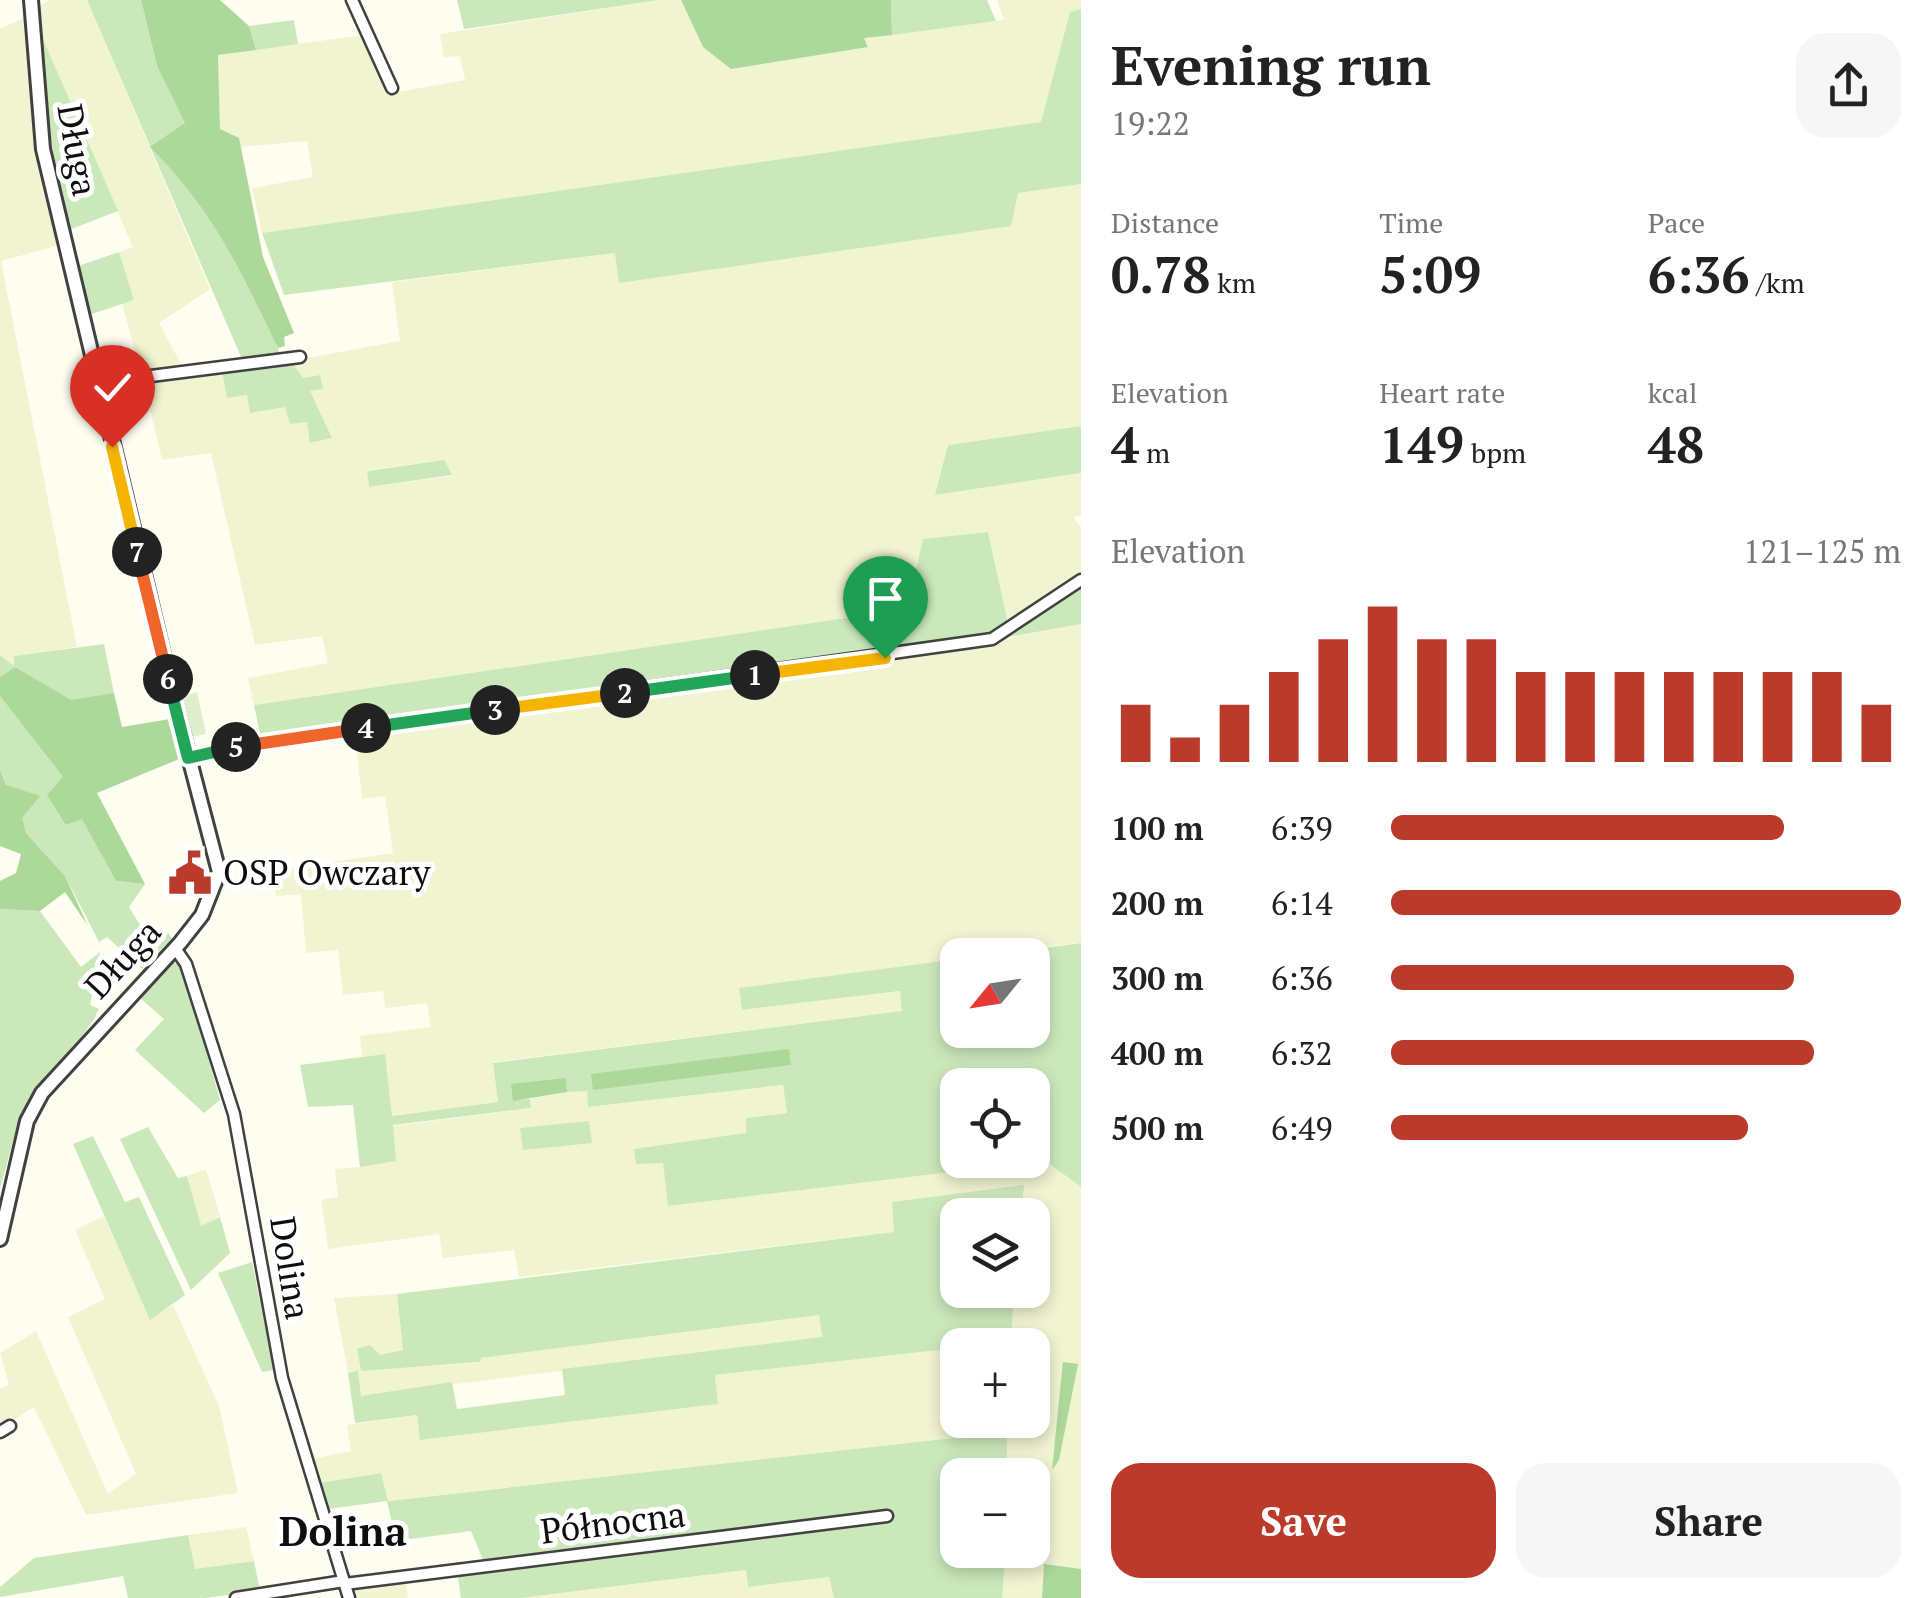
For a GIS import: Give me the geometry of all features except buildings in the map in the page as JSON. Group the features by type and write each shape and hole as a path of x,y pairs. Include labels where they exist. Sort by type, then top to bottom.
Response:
{"street":[{"name":"Długa","path":"0,1239 27,1121 42,1093 202,915 219,872 96,382 44,148 31,0"},
{"path":"352,0 392,88"},
{"path":"96,382 300,357"},
{"path":"188,758 269,740 992,639 1081,580"},
{"name":"Dolina","path":"175,948 190,977 234,1114 278,1360 349,1598"},
{"name":"Północna","path":"236,1598 887,1516"}],"green space":[{"path":"49,0 87,0 210,289 159,323 183,368 141,372 122,304 134,300 119,252 133,247 39,30 37,8"},
{"path":"87,0 141,0 157,66 186,124 151,147 192,193 228,244 281,357 241,357"},
{"path":"141,0 220,0 249,26 256,50 218,55 220,129 239,138 263,257 294,333 284,337 285,346 278,348 208,217 150,147 185,123 157,66"},
{"path":"457,0 659,0 464,29"},
{"path":"659,0 681,0 703,47 868,46 863,38 1004,20 997,0 1081,0 1081,9 1070,12 1042,122 262,233 252,188 313,177 307,141 240,147 239,138 220,130 218,55 363,35 392,93 465,80 460,56 444,57 440,34"},
{"path":"681,0 891,0 892,35 864,38 868,47 731,69 703,47"},
{"path":"891,0 987,0 996,21 892,35"},
{"path":"1081,9 1081,184 1018,193 1011,226 619,283 615,253 284,295 262,233 1041,122 1070,12"},
{"path":"24,18 31,114 60,245 1,261 77,647 15,656 15,667 0,655 0,29"},
{"path":"294,20 298,44 256,50 249,26"},
{"path":"39,30 118,211 69,230 51,142"},
{"path":"1081,184 1081,426 948,445 936,495 1081,473 1081,515 1074,517 1081,528 1081,576 1008,623 988,532 923,540 907,609 254,705 248,678 328,663 322,636 255,645 211,453 162,460 144,383 222,370 247,395 285,406 307,421 311,443 332,438 309,390 319,375 303,378 291,361 400,341 392,282 616,253 619,282 1018,193","holes":["444,460 451,476 369,487 367,470"]},
{"path":"119,252 134,300 89,315 78,266"},
{"path":"291,361 303,378 320,375 323,389 310,391 332,438 310,443 307,422 290,424 285,407 250,413 247,395 227,398 222,370"},
{"path":"1081,426 1081,473 935,495 948,445"},
{"path":"444,460 452,475 369,487 367,471"},
{"path":"988,532 1008,623 992,634 261,739 254,705 907,609 923,539"},
{"path":"1081,584 1081,624 1003,638"},
{"path":"1081,624 1081,943 1050,946 1050,938 940,938 940,961 739,989 742,1010 901,991 903,1011 493,1062 498,1102 392,1116 384,1054 362,1057 360,1036 431,1027 427,1003 385,1008 383,991 343,995 338,950 306,953 301,894 276,896 272,871 393,853 385,796 362,799 355,733 885,661"},
{"path":"104,644 114,693 71,701 15,667 0,677 0,655 14,666 14,656"},
{"path":"15,667 71,700 114,693 122,727 170,719 179,759 97,793 145,884 116,881 82,819 66,825 47,795 63,777 0,696 0,677"},
{"path":"197,692 206,734 190,737 181,696"},
{"path":"0,696 63,777 67,825 82,818 116,881 145,884 129,907 151,943 168,933 172,938 142,969 107,937 99,942 65,876 26,833 0,770"},
{"path":"0,770 6,785 40,796 22,818 26,833 65,876 88,926 65,892 40,911 0,909 0,881 16,873 21,854 0,846"},
{"path":"0,909 40,911 81,967 100,952 90,1005 99,1009 86,1031 28,1102 0,1188"},
{"path":"1081,943 1081,1187 1050,1164 1050,1068 940,1068 940,1173 668,1206 663,1163 636,1164 634,1149 746,1133 746,1118 787,1113 783,1085 588,1107 587,1091 567,1092 566,1078 513,1100 530,1099 531,1108 393,1125 396,1161 360,1167 353,1105 308,1107 300,1065 385,1054 392,1116 498,1102 493,1063 902,1011 900,991 742,1010 739,988 940,961 940,1048 1050,1048 1050,947"},
{"path":"172,963 181,963 220,1100 204,1113 135,1050 164,1019 140,998"},
{"path":"789,1049 791,1065 593,1090 591,1074"},
{"path":"566,1078 567,1092 513,1101 511,1084"},
{"path":"783,1085 787,1113 746,1118 746,1133 663,1162 668,1206 940,1173 940,1178 1050,1178 1050,1164 1081,1187 1081,1569 1050,1566 1050,1458 1007,1458 1006,1438 1050,1438 1050,1328 1011,1328 1013,1308 1050,1308 1050,1198 940,1198 940,1207 892,1203 894,1232 519,1277 514,1250 443,1258 439,1234 328,1249 321,1200 338,1197 335,1169 360,1167 393,1126 531,1108 530,1099 587,1090 589,1107"},
{"path":"589,1121 592,1143 523,1150 520,1128"},
{"path":"148,1127 178,1178 187,1176 201,1226 220,1217 230,1253 191,1290 120,1139"},
{"path":"93,1136 125,1202 139,1197 185,1295 150,1320 73,1144"},
{"path":"206,1169 220,1216 201,1227 187,1176"},
{"path":"1024,1185 1023,1198 940,1198 940,1308 1013,1308 1012,1328 940,1328 940,1350 715,1375 718,1404 420,1440 417,1415 355,1423 348,1373 358,1371 361,1396 452,1382 457,1409 565,1395 562,1369 822,1337 819,1315 481,1358 480,1362 361,1371 357,1349 370,1345 380,1355 403,1350 397,1294 894,1232 892,1202"},
{"path":"104,1216 150,1319 173,1305 219,1406 238,1493 86,1515 34,1407 0,1429 0,1389 9,1385 0,1353 36,1331 108,1494 136,1474 68,1317 105,1299 75,1230"},
{"path":"252,1262 274,1370 262,1372 218,1273"},
{"path":"397,1294 403,1350 379,1356 357,1350 361,1370 480,1363 480,1358 819,1315 822,1338 360,1396 358,1372 348,1373 334,1298"},
{"path":"940,1350 940,1438 952,1438 387,1501 381,1473 319,1483 312,1459 351,1451 347,1425 417,1415 421,1440 717,1404 715,1375"},
{"path":"1063,1362 1078,1364 1059,1460 1052,1470"},
{"path":"953,1438 1007,1438 1007,1458 940,1458 940,1568 1004,1568 1002,1598 834,1598 829,1577 748,1587 746,1570 521,1598 461,1598 456,1564 483,1560 471,1531 396,1541 387,1501 328,1509 319,1483 381,1473 388,1501"},
{"path":"246,1527 254,1561 194,1570 188,1535"},
{"path":"188,1535 195,1569 254,1561 260,1591 204,1598 128,1598 123,1576 0,1597 0,1587 34,1558"},
{"path":"1050,1565 1081,1569 1081,1598 1042,1598 1044,1568"},
{"path":"1004,1568 1044,1568 1042,1598 1002,1598"},
{"path":"747,1570 748,1587 829,1577 834,1598 521,1598"},
{"path":"404,1573 408,1598 356,1598 349,1580"}],"place":[{"name":"OSP Owczary","path":"190,873"}],"district":[{"name":"Dolina","path":"343,1532"}],"route":[{"path":"112,447 188,758 269,740 885,658"}]}
